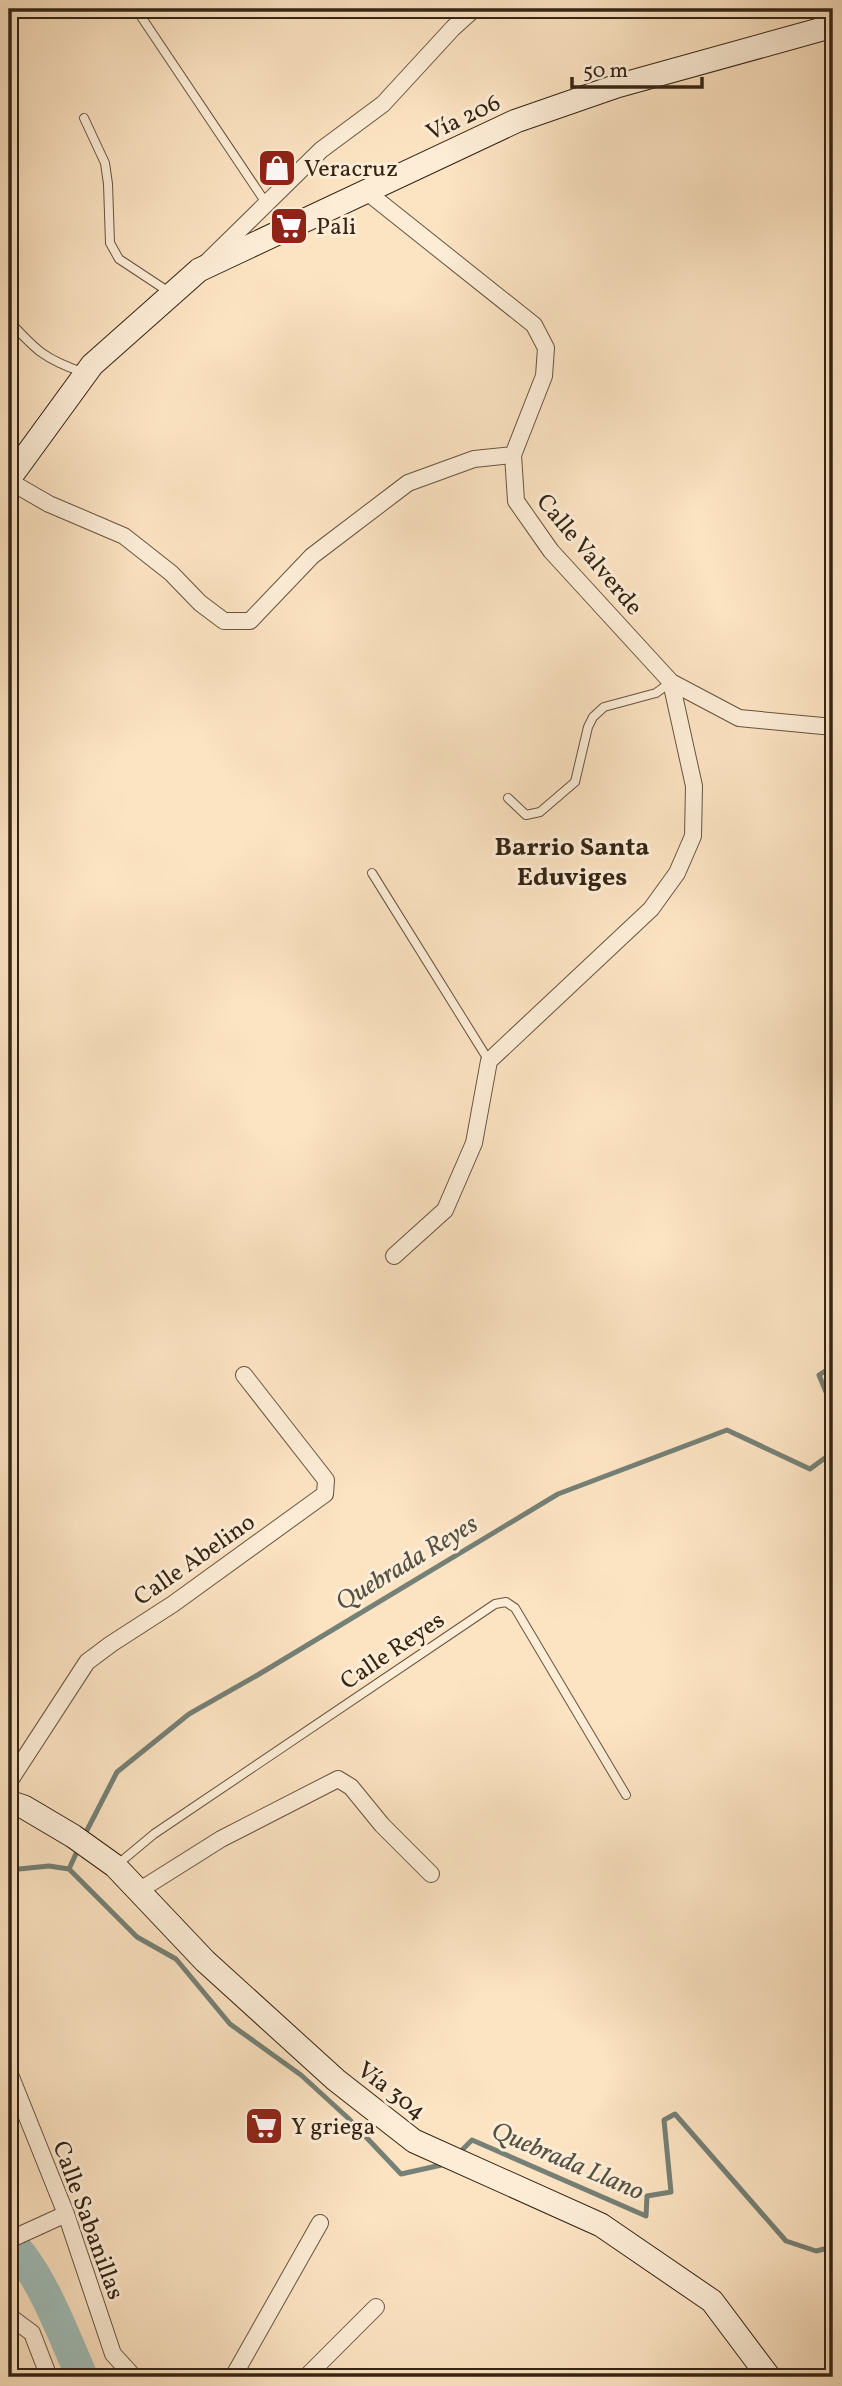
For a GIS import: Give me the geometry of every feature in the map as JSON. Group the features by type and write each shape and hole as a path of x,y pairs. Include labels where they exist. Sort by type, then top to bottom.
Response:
{"main road":[{"name":"Vía 206","path":"9,480 92,365 199,270 516,121 617,86 833,26"},
{"name":"Vía 304","path":"9,1802 24,1807 73,1836 115,1866 205,1961 336,2080 414,2141 601,2225 712,2301 769,2377"}],"street":[{"path":"199,270 321,150 383,104 474,9"},
{"name":"Calle Valverde","path":"367,192 534,325 546,348 544,376 513,455 516,501 551,551 671,682 739,719 833,727"},
{"path":"9,480 50,504 124,536 171,573 200,603 225,621 250,621 312,556 408,484 474,459 513,455"},
{"path":"394,1256 445,1210 474,1143 489,1060 652,909 677,873 693,836 694,786 671,682"},
{"name":"Calle Abelino","path":"9,1782 87,1662 173,1604 324,1493 326,1480 244,1375"},
{"path":"140,1890 221,1839 338,1779 351,1787 382,1825 431,1874"},
{"name":"Calle Sabanillas","path":"9,2073 66,2214 113,2354 134,2377"},
{"path":"9,2240 66,2214"},
{"path":"233,2377 320,2223"},
{"path":"306,2377 376,2307"},
{"path":"9,2316 32,2333 50,2377"}],"lane":[{"path":"136,9 266,203"},
{"path":"84,118 105,163 110,243 119,258 171,294"},
{"path":"9,321 32,346 52,362 85,374"},
{"path":"508,798 526,815 540,812 575,782 588,727 598,711 656,693 671,682"},
{"path":"372,873 489,1060"},
{"name":"Calle Reyes","path":"115,1866 154,1834 495,1604 506,1602 515,1608 626,1795"}],"waterway":[{"name":"Quebrada Reyes","path":"833,1366 819,1375 833,1409"},
{"name":"Quebrada Reyes","path":"83,1838 117,1772 189,1714 558,1494 727,1430 810,1469 833,1452"},
{"name":"Quebrada Reyes","path":"69,1869 79,1847"},
{"name":"Quebrada Llano","path":"9,1870 49,1866 69,1869 137,1937 176,1959 230,2024 301,2075 348,2118 401,2174 446,2164"},
{"name":"Quebrada Llano","path":"458,2154 472,2140 646,2216 647,2196 671,2192 664,2120 675,2114 786,2241 816,2251 833,2247"},
{"path":"15,2248 44,2292 82,2377"}],"place":[{"name":"Veracruz","path":"277,168"},
{"name":"Pali","path":"289,226"},
{"name":"Y griega","path":"264,2126"}],"district":[{"name":"Barrio Santa Eduviges","path":"572,861"}]}
